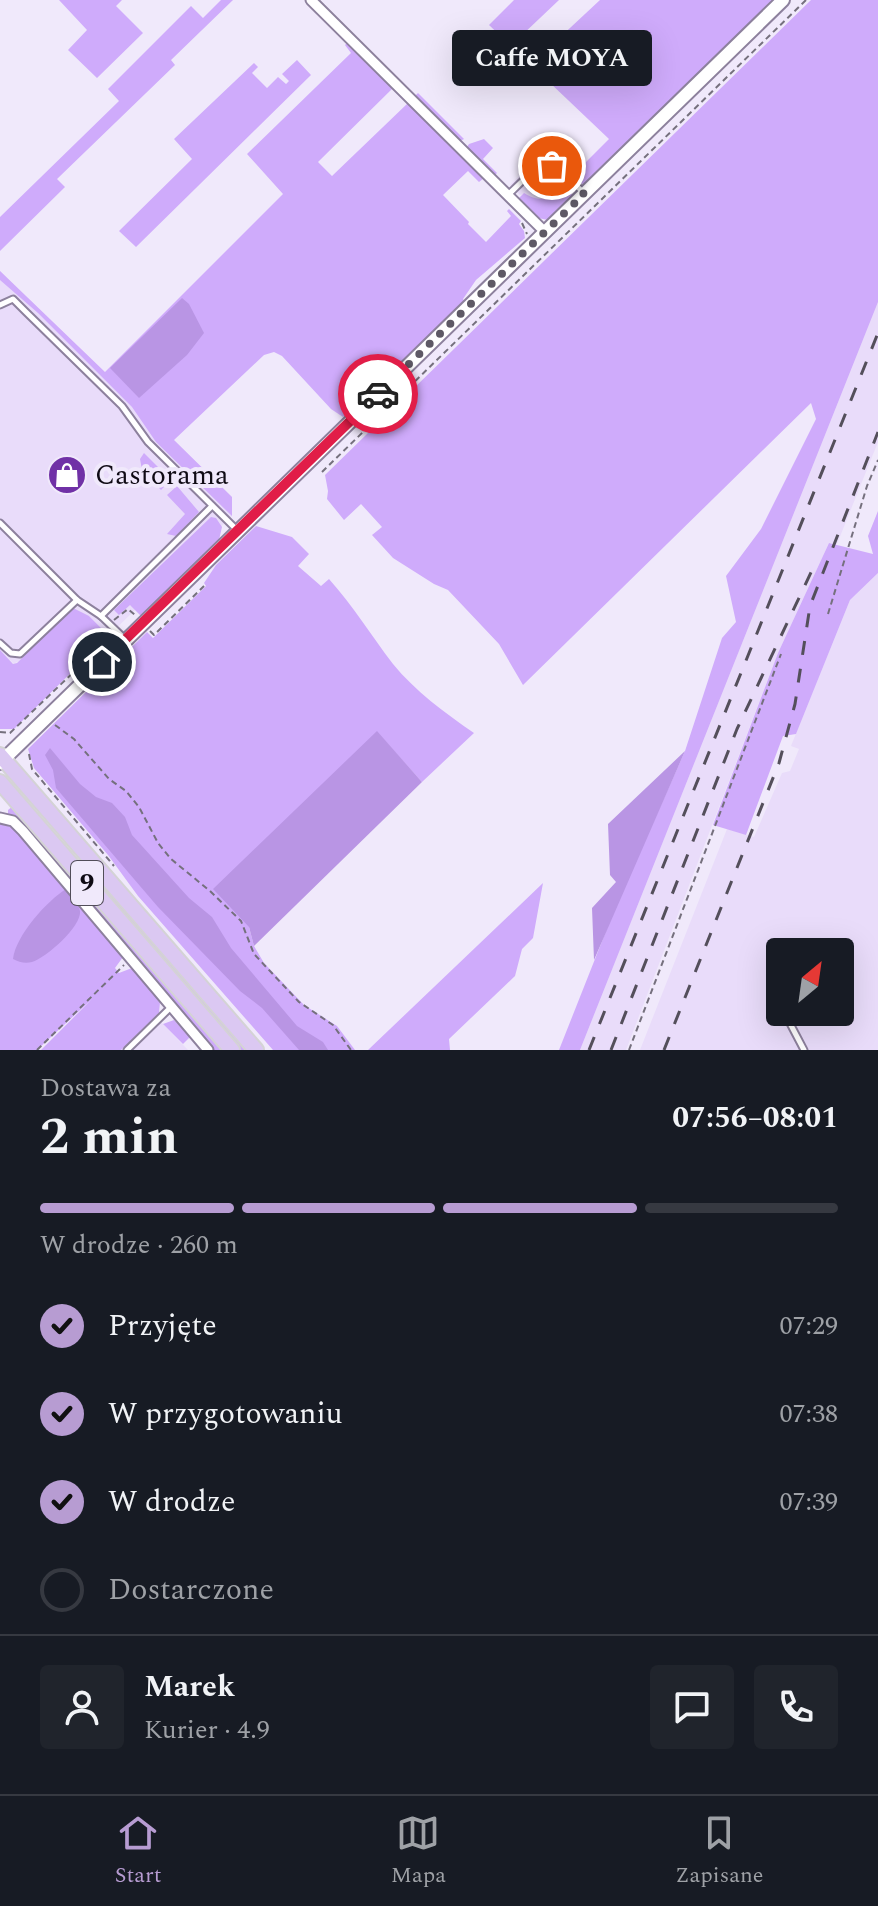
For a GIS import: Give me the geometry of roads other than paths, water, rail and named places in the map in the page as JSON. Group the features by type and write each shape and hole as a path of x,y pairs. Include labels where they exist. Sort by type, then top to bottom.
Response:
{"main road":[{"path":"1,759 783,0"},
{"name":"9","path":"1,759 256,1050"},
{"name":"9","path":"0,782 232,1050"}],"street":[{"path":"311,0 545,232"},
{"path":"0,818 13,821 23,831 208,1050"}],"lane":[{"path":"507,195 537,167 547,165 562,172 584,194"},
{"path":"0,305 13,299 122,406 148,442 238,531"},
{"path":"101,616 212,506"},
{"path":"0,523 77,600 101,616 125,640"},
{"path":"0,643 11,653 20,654 77,600"},
{"path":"127,1050 171,1007"},
{"path":"791,1026 804,1050"}],"railway":[{"path":"589,1050 878,333"},
{"path":"664,1050 779,763 795,704 810,606 878,432"},
{"path":"611,1050 737,729 815,564"}],"place":[{"name":"Caffe MOYA","path":"552,166"},
{"name":"Castorama","path":"67,475"}]}
